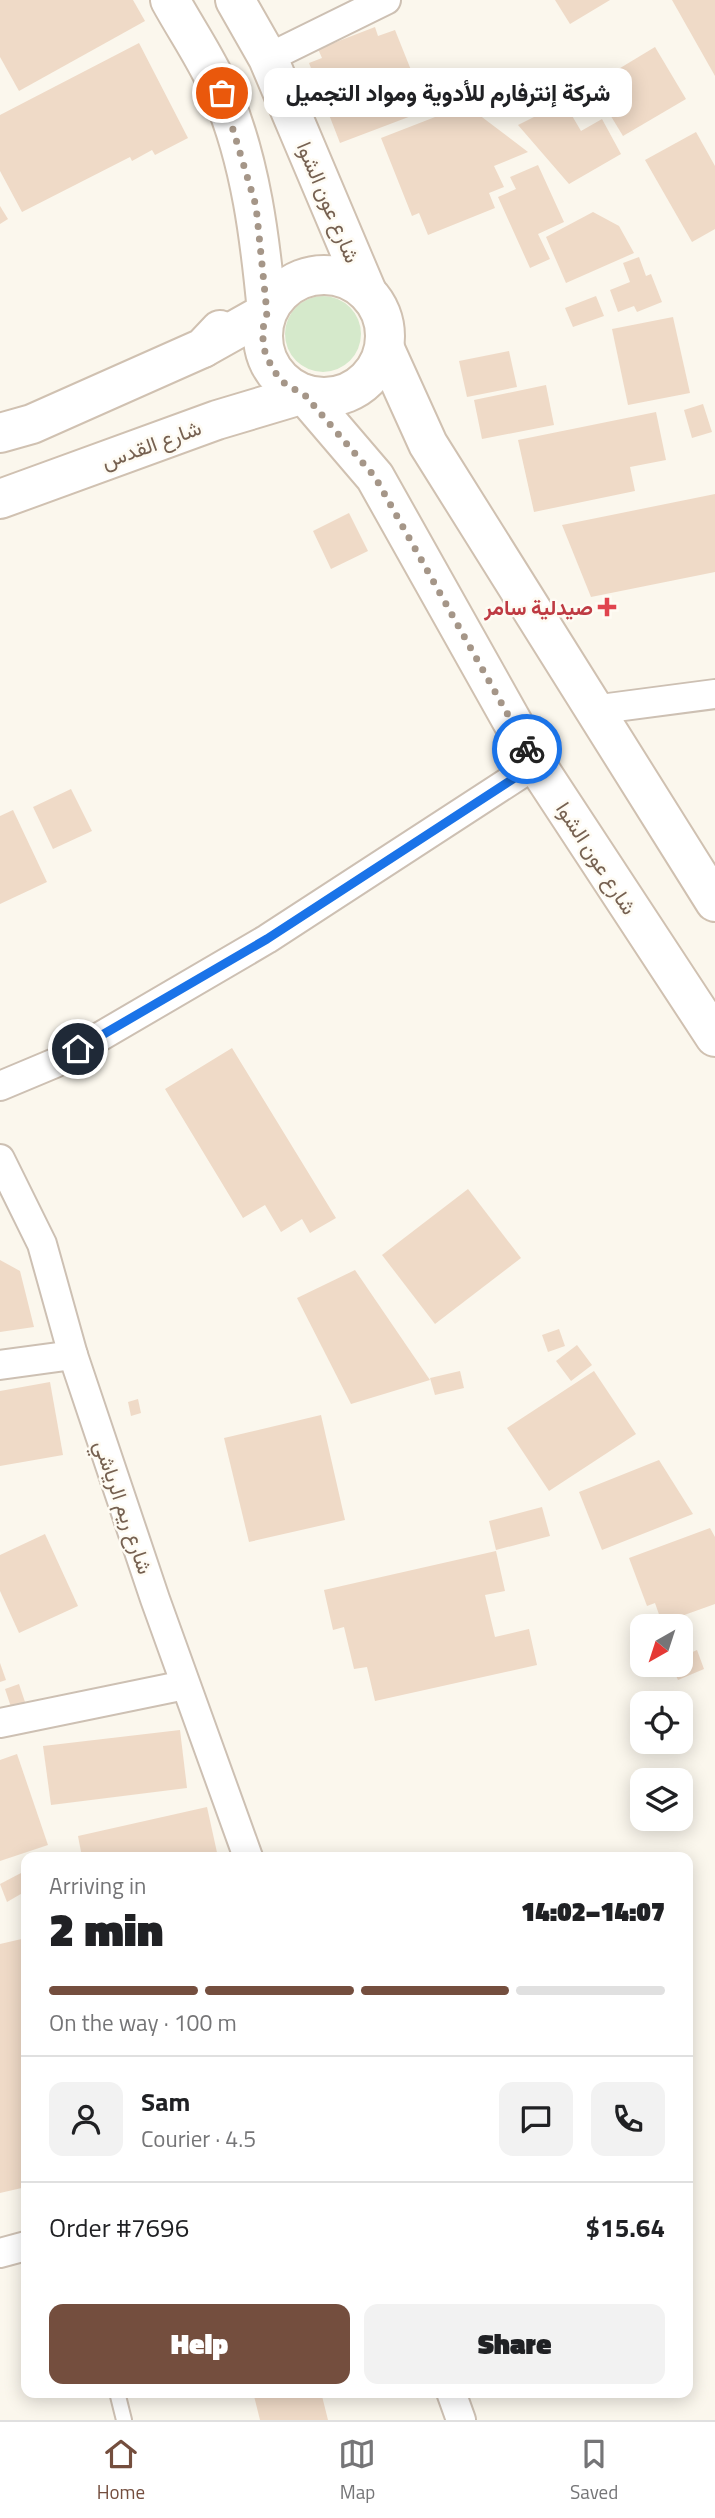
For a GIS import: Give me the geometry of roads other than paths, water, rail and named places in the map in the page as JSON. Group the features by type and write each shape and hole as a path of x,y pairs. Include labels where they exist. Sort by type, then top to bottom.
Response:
{"main road":[{"path":"0,433 32,424 202,348 267,313 285,289 311,275 331,275 350,280 367,292 379,309 386,328 385,349 377,368 363,384 345,394 324,398 304,394 286,385 273,370 265,352 262,332 267,313 256,206 222,93 170,0"},
{"name":"شارع عون الشوا","path":"235,0 268,58 367,292"},
{"path":"202,348 233,316 262,252"},
{"path":"385,349 428,444 715,902"},
{"name":"شارع عون الشوا","path":"304,394 375,477 536,764 715,1037"},
{"name":"شارع القدس","path":"0,499 234,414 304,394"},
{"path":"234,414 296,424 356,455"}],"street":[{"path":"268,58 386,0"},
{"path":"593,710 715,694"},
{"path":"0,1086 55,1063 267,939 536,764"},
{"name":"شارع ريم الرياشي","path":"0,1159 42,1244 73,1355 185,1685 246,1852"},
{"path":"0,1365 73,1355"},
{"path":"0,1723 185,1685"},
{"path":"0,2253 21,2247"},
{"path":"453,2398 461,2420"}],"lane":[{"path":"118,2398 124,2420"}],"place":[{"name":"شركة إنترفارم للأدوية ومواد التجميل","path":"222,93"},
{"name":"صيدلية سامر","path":"607,607"}]}
